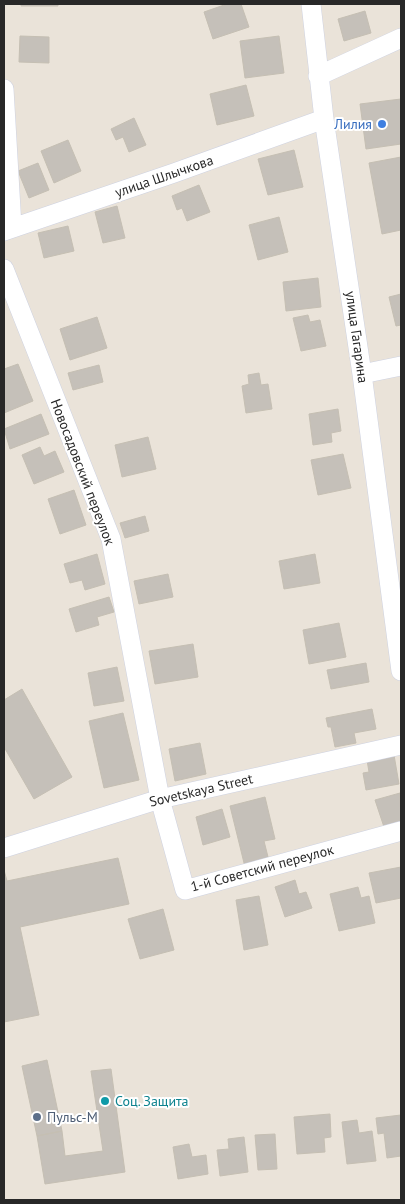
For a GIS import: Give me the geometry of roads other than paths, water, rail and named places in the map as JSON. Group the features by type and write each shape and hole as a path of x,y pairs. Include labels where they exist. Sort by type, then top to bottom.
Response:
{"street":[{"name":"улица Гагарина","path":"311,4 318,76 362,374 401,671"},
{"path":"318,76 401,38"},
{"path":"4,89 8,229"},
{"name":"улица Шлычкова","path":"8,229 174,173 324,119"},
{"name":"Новосадовский переулок","path":"4,269 111,539 160,799"},
{"path":"362,374 401,366"},
{"name":"Sovetskaya Street","path":"4,848 160,799 401,745"},
{"name":"1-й Советский переулок","path":"160,799 185,890 401,831"}],"place":[{"name":"Лилия","path":"382,124"},
{"name":"Соц. Защита","path":"105,1101"},
{"name":"Пульс-М","path":"37,1117"}]}
